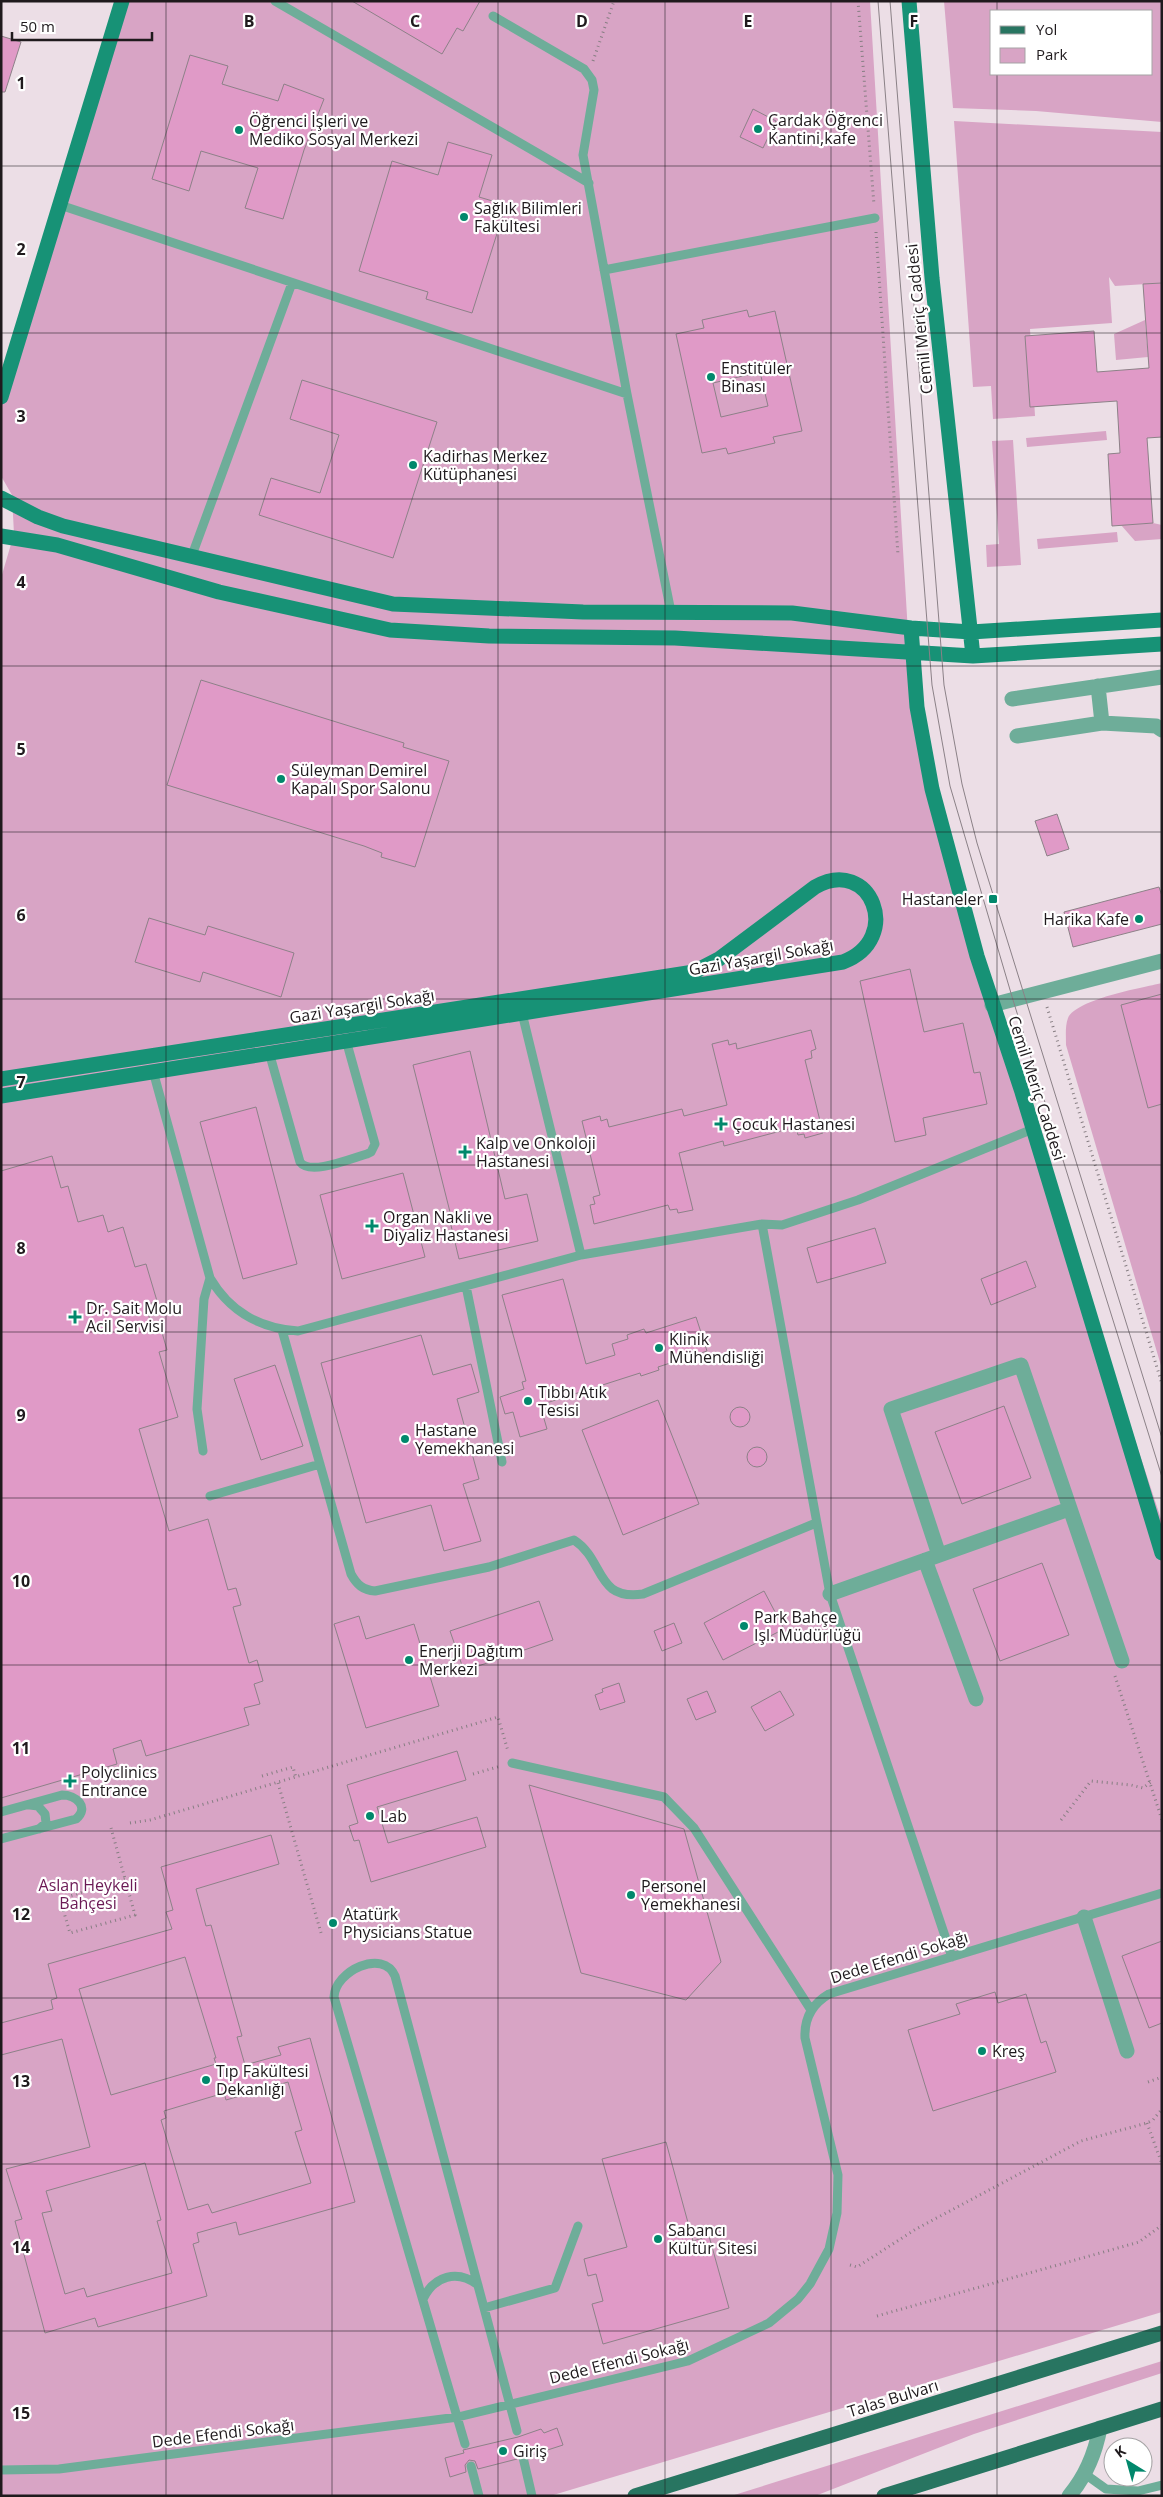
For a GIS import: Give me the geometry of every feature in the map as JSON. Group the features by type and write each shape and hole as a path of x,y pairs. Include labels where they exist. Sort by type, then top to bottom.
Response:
{"main road":[{"name":"Talas Bulvarı","path":"635,2496 1162,2333"},
{"path":"884,2496 1162,2409"}],"street":[{"path":"1,397 122,1"},
{"name":"Cemil Meriç Caddesi","path":"909,1 932,278 973,656"},
{"path":"1,498 50,522 191,558 394,604 490,610 792,613 911,628 971,632 1162,620"},
{"path":"1,536 57,545 218,592 390,630 489,636 675,638 913,654 973,656 1162,644"},
{"name":"Cemil Meriç Caddesi","path":"911,628 917,707 932,789 957,888 992,1005 1033,1129 1162,1553"},
{"path":"1012,698 1162,677"},
{"path":"1098,686 1102,723"},
{"path":"1017,736 1102,723 1156,726 1162,730"},
{"name":"Gazi Yaşargil Sokağı","path":"1,1079 694,972 719,959 816,887 834,880 843,880 858,885 869,896 876,910 876,924 870,940 859,954 843,962 1,1096"},
{"path":"992,1005 1162,961"},
{"path":"976,1700 932,1557 891,1409 1021,1365 1069,1508 1118,1667"},
{"path":"830,1594 1069,1508"},
{"path":"1084,1917 1127,2051"},
{"path":"1069,2496 1085,2474 1097,2444 1100,2428"}],"lane":[{"path":"275,1 588,183"},
{"path":"493,16 589,74 592,80 594,90 583,155 627,394 671,612"},
{"path":"60,205 627,394"},
{"path":"604,270 875,218"},
{"path":"191,558 292,283"},
{"path":"522,1013 581,1255"},
{"path":"269,1052 300,1162 306,1168 316,1168 367,1154 371,1152 375,1144 346,1040"},
{"path":"153,1071 210,1278 218,1291 238,1312 266,1326 282,1330 298,1331 581,1255 762,1224 782,1225 858,1200 1033,1129"},
{"path":"762,1224 830,1594 952,1957"},
{"path":"203,1451 197,1409 204,1299 210,1278"},
{"path":"466,1286 502,1462"},
{"path":"282,1330 351,1574 361,1587 368,1590 375,1591 489,1567 574,1540 590,1554 598,1572 608,1586 624,1595 643,1594 816,1523"},
{"path":"210,1496 320,1464"},
{"path":"512,1763 664,1797 682,1814 704,1843 811,2010"},
{"path":"1,1812 62,1795 71,1795 81,1804 81,1814 76,1819 1,1839"},
{"path":"27,1805 38,1806 45,1814 46,1823 39,1829"},
{"name":"Dede Efendi Sokağı","path":"1,2470 59,2469 458,2418 510,2403 688,2361 769,2323 784,2312 804,2292 821,2267 834,2231 838,2175 805,2038 805,2028 811,2010 829,1994 1162,1893"},
{"path":"465,2444 334,1997 341,1978 366,1965 384,1964 396,1976 517,2431"},
{"path":"484,2308 554,2288 578,2226"},
{"path":"423,2299 432,2285 446,2277 463,2277 478,2285"},
{"path":"522,2452 532,2496"},
{"path":"471,2466 479,2496"},
{"path":"1085,2474 1106,2489 1138,2492 1162,2485"}],"path":[{"path":"589,74 614,1"},
{"path":"858,1 898,555"},
{"path":"1042,992 1162,1384"},
{"path":"1118,1667 1162,1820"},
{"path":"130,1823 150,1820 296,1778 498,1717 512,1763 473,1774"},
{"path":"262,1776 293,1767 296,1778"},
{"path":"1061,1820 1091,1781 1143,1788 1151,1782"},
{"path":"278,1783 321,1933"},
{"path":"111,1828 135,1915 70,1933 60,1899 125,1879"},
{"path":"1148,2082 1162,2078"},
{"path":"850,2265 857,2267 916,2229 1082,2141 1147,2123 1153,2120 1162,2110"},
{"path":"1147,2123 1162,2164"},
{"path":"877,2316 1139,2242 1162,2225"}],"green space":[{"name":"Aslan Heykeli Bahçesi","path":"126,1 870,1 910,666 969,935 1162,1522 1162,2312 550,2496 1,2496 1,578 14,534 12,495 1,476 1,397"},
{"path":"944,1 1162,1 1162,122 1036,111 953,108"},
{"path":"954,121 1162,132 1162,283 1115,286 1109,277 1112,323 1030,329 1035,416 993,419 991,386 973,387"},
{"path":"1145,320 1148,357 1116,360 1114,334"},
{"path":"1106,431 1107,440 1027,447 1026,438"},
{"path":"1013,440 1021,565 987,567 986,545 999,544 992,441"},
{"path":"1153,523 1162,525 1162,539 1135,541 1121,525"},
{"path":"1117,532 1118,542 1038,549 1037,539"},
{"path":"1162,983 1148,1108 1162,1104 1162,1369 1066,1045 1066,1024 1074,1011 1084,1005 1110,995"},
{"path":"1162,2361 1162,2373 974,2434 815,2496 731,2496"}],"building":[{"path":"352,1 480,1 463,31 457,28 442,54"},
{"path":"1,36 21,42 5,92 1,92"},
{"path":"190,55 228,66 222,84 278,101 284,84 324,99 304,150 283,219 245,208 258,168 201,151 189,191 152,179"},
{"name":"Çardak Öğrenci Kantini,kafe","path":"753,109 776,121 763,148 740,137"},
{"path":"448,142 492,155 479,197 506,205 472,313 426,299 428,292 359,271 392,161 438,175"},
{"path":"1162,283 1162,437 1147,438 1153,523 1112,526 1108,454 1120,453 1117,401 1030,407 1025,336 1094,331 1097,372 1149,368 1143,284"},
{"name":"Enstitüler Binası","path":"747,310 749,317 775,311 802,431 773,437 775,443 728,454 726,448 702,453 676,334 704,328 702,320","holes":["760,372 768,406 721,417 713,383"]},
{"path":"302,380 437,422 393,558 259,515 271,478 320,493 339,435 290,419"},
{"name":"Süleyman Demirel Kapalı Spor Salonu","path":"201,680 404,743 403,747 449,761 415,867 381,857 382,853 364,846 167,785"},
{"path":"1057,814 1069,849 1047,856 1035,821"},
{"path":"1159,887 1162,896 1162,924 1073,947 1064,912"},
{"path":"149,918 205,935 208,926 294,953 281,997 203,972 200,982 135,962"},
{"path":"910,969 924,1032 963,1023 974,1073 980,1072 987,1104 923,1118 926,1135 895,1142 860,981"},
{"path":"1162,994 1162,1104 1148,1108 1121,1005"},
{"name":"Çocuk Hastanesi","path":"811,1030 816,1049 811,1051 812,1058 805,1060 823,1133 805,1138 804,1134 798,1135 796,1127 724,1146 723,1141 679,1153 693,1210 678,1213 677,1209 670,1210 668,1205 594,1224 590,1205 595,1204 593,1197 600,1195 582,1121 600,1116 601,1121 607,1119 609,1127 682,1109 684,1116 727,1105 712,1044 728,1040 729,1045 736,1043 737,1049"},
{"name":"Kalp ve Onkoloji Hastanesi","path":"470,1051 505,1199 527,1194 538,1241 459,1259 449,1217 451,1216 413,1065"},
{"path":"256,1107 297,1264 243,1279 200,1122"},
{"path":"52,1156 61,1188 68,1186 78,1222 103,1215 108,1232 123,1227 135,1267 146,1264 157,1301 146,1305 153,1332 161,1329 167,1350 159,1352 178,1417 139,1429 169,1531 208,1519 228,1590 236,1588 241,1605 233,1607 249,1663 257,1660 263,1681 254,1684 260,1704 244,1708 249,1725 146,1756 141,1740 113,1749 117,1764 1,1798 1,1171"},
{"name":"Organ Nakli ve Diyaliz Hastanesi","path":"403,1173 425,1257 342,1279 320,1195"},
{"path":"875,1228 886,1263 817,1283 807,1248"},
{"path":"1026,1261 1036,1287 991,1305 981,1279"},
{"path":"563,1279 586,1364 615,1355 612,1344 628,1339 627,1335 644,1329 646,1333 696,1317 707,1351 658,1367 659,1370 641,1376 640,1373 540,1405 547,1429 520,1437 513,1412 505,1414 500,1397 524,1389 522,1382 526,1381 502,1295"},
{"name":"Hastane Yemekhanesi","path":"421,1335 433,1375 471,1364 479,1392 457,1399 479,1479 463,1484 481,1541 444,1551 431,1505 366,1523 321,1363"},
{"path":"275,1365 303,1446 261,1460 234,1379"},
{"path":"658,1400 699,1504 623,1535 582,1430"},
{"path":"1004,1406 1031,1478 962,1504 935,1432"},
{"path":"740,1407 747,1410 750,1417 747,1424 740,1427 733,1424 730,1417 733,1410"},
{"path":"757,1447 764,1450 767,1457 764,1464 757,1467 750,1464 747,1457 750,1450"},
{"path":"1042,1563 1069,1635 1000,1661 973,1589"},
{"name":"Park Bahçe Işl. Müdürlüğü","path":"764,1591 784,1629 723,1660 704,1623"},
{"path":"539,1601 553,1640 464,1671 450,1631"},
{"name":"Enerji Dağıtım Merkezi","path":"359,1616 366,1639 414,1624 439,1706 366,1728 334,1624"},
{"path":"674,1623 682,1643 662,1651 654,1631"},
{"path":"619,1683 625,1702 600,1710 595,1695 603,1692 602,1689"},
{"path":"707,1691 716,1712 696,1720 687,1699"},
{"name":"Park Bahçe Işl. Müdürlüğü","path":"780,1691 794,1715 765,1731 751,1707"},
{"name":"Lab","path":"457,1751 466,1780 377,1807 388,1843 477,1817 486,1847 371,1882 359,1840 354,1841 349,1826 358,1823 347,1785"},
{"name":"Personel Yemekhanesi","path":"529,1785 684,1829 721,1962 686,2000 581,1973"},
{"name":"Tıp Fakültesi Dekanlığı","path":"271,1835 279,1864 196,1889 206,1926 211,1925 242,2036 237,2037 245,2065 281,2055 278,2047 310,2038 355,2202 239,2235 236,2222 197,2233 199,2242 193,2244 207,2296 98,2327 95,2318 45,2333 15,2221 22,2219 6,2169 90,2147 62,2039 1,2055 1,2023 53,2009 51,2000 57,1998 48,1964 172,1929 166,1912 173,1910 161,1867","holes":["185,1957 216,2058 214,2058 216,2064 111,2095 79,1989","288,2082 302,2130 295,2132 311,2183 212,2213 208,2204 188,2210 161,2120 166,2118 164,2111 224,2093 226,2100","145,2163 161,2220 157,2221 172,2273 87,2297 84,2288 65,2294 42,2213 52,2211 46,2191"]},
{"path":"1162,1941 1162,2023 1149,2028 1122,1956"},
{"name":"Kreş","path":"995,1992 998,2003 1026,1994 1041,2043 1046,2041 1056,2072 933,2111 908,2030 960,2014 956,2004"},
{"name":"Sabancı Kültür Sitesi","path":"666,2142 693,2241 709,2236 729,2308 603,2344 592,2304 603,2301 596,2274 588,2276 584,2259 627,2247 602,2159"},
{"name":"Giriş","path":"557,2428 563,2445 529,2456 526,2448 520,2447 516,2452 517,2459 478,2469 475,2461 469,2460 465,2465 466,2472 450,2477 445,2458 464,2453 463,2450 518,2437 541,2429 544,2433"}],"tram line":[{"path":"878,1 932,685 950,786 1013,1000 1162,1477"},
{"path":"890,1 944,685 962,784 977,843 1162,1438"}],"place":[{"name":"Çardak Öğrenci Kantini,kafe","path":"758,129"},
{"name":"Öğrenci İşleri ve Mediko Sosyal Merkezi","path":"239,130"},
{"name":"Sağlık Bilimleri Fakültesi","path":"464,217"},
{"name":"Enstitüler Binası","path":"711,377"},
{"name":"Kadirhas Merkez Kütüphanesi","path":"413,465"},
{"name":"Süleyman Demirel Kapalı Spor Salonu","path":"281,779"},
{"name":"Hastaneler","path":"993,899"},
{"name":"Harika Kafe","path":"1139,919"},
{"name":"Çocuk Hastanesi","path":"721,1124"},
{"name":"Kalp ve Onkoloji Hastanesi","path":"465,1152"},
{"name":"Organ Nakli ve Diyaliz Hastanesi","path":"372,1226"},
{"name":"Dr. Sait Molu Acil Servisi","path":"75,1317"},
{"name":"Klinik Mühendisliği","path":"659,1348"},
{"name":"Tıbbı Atık Tesisi","path":"528,1401"},
{"name":"Hastane Yemekhanesi","path":"405,1439"},
{"name":"Park Bahçe Işl. Müdürlüğü","path":"744,1626"},
{"name":"Enerji Dağıtım Merkezi","path":"409,1660"},
{"name":"Polyclinics Entrance","path":"70,1781"},
{"name":"Lab","path":"370,1816"},
{"name":"Personel Yemekhanesi","path":"631,1895"},
{"name":"Atatürk Physicians Statue","path":"333,1923"},
{"name":"Kreş","path":"982,2051"},
{"name":"Tıp Fakültesi Dekanlığı","path":"206,2080"},
{"name":"Sabancı Kültür Sitesi","path":"658,2239"},
{"name":"Giriş","path":"503,2451"}]}
